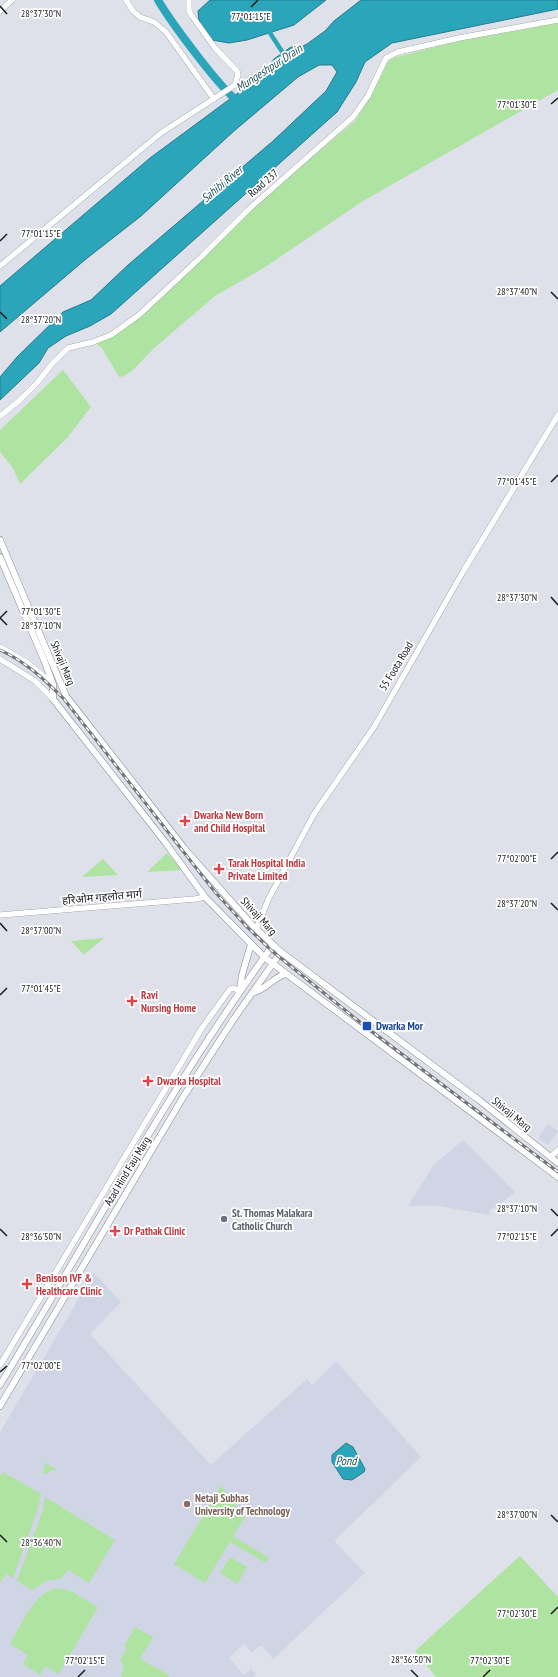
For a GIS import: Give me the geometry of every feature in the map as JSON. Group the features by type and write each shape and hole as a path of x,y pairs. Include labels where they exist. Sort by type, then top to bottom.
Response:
{"main road":[{"name":"Shivaji Marg","path":"0,540 2,555 53,684 53,699 62,708 101,762 165,842 205,897 272,964 558,1177"},
{"name":"Shivaji Marg","path":"2,555 66,696 184,848 256,929 281,952 558,1163"},
{"path":"53,684 66,696 62,708"},
{"path":"240,991 242,974 251,944"},
{"name":"Azad Hind Fauj Marg","path":"0,1385 165,1108 240,991 273,945"},
{"name":"Azad Hind Fauj Marg","path":"0,1406 182,1099 281,952"},
{"path":"252,993 261,991 278,977 286,974"},
{"path":"496,1130 502,1119"},
{"path":"508,1139 513,1128"}],"street":[{"path":"0,11 12,0"},
{"path":"126,0 133,11 140,17 154,22 166,32 214,99"},
{"path":"0,266 161,134 235,85 238,75 237,71 216,48 192,16 189,11 189,0"},
{"name":"Road 237","path":"0,416 20,400 38,382 51,364 68,348 94,342 111,335 139,315 201,257 248,210 353,117 368,96 386,58 398,52 459,38 558,20"},
{"name":"55 Foota Road","path":"256,929 275,886 314,814 374,727 467,564 558,415"},
{"path":"0,647 26,662 53,684"},
{"path":"0,659 35,681 53,699"},
{"name":"हरिओम गहलोत मार्ग","path":"0,915 205,897"},
{"path":"0,1365 202,1028 230,989 233,988 240,991"},
{"path":"550,1157 558,1150"}],"shaded area":[{"path":"548,1124 558,1131 548,1145 538,1138"},
{"path":"463,1140 515,1192 498,1206 490,1210 490,1215 438,1206 408,1206 434,1165"},
{"name":"Netaji Subhas University of Technology","path":"94,1273 121,1302 90,1334 211,1465 307,1379 312,1385 336,1361 421,1457 334,1541 365,1573 273,1659 261,1645 252,1653 244,1644 229,1658 244,1675 251,1669 256,1674 253,1677 0,1677 0,1432"}],"green space":[{"path":"558,23 558,90 363,201 262,269 215,296 153,349 133,370 124,376 119,377 102,348 95,343 114,335 250,209 355,121 368,101 388,62 393,58 455,42"},
{"path":"63,370 91,407 67,438 20,484 13,468 0,452 0,430"},
{"path":"167,853 182,870 148,872 148,871"},
{"path":"103,859 118,875 82,877"},
{"path":"104,938 84,955 71,941"},
{"path":"45,1463 57,1470 50,1470 48,1473 43,1474"},
{"path":"3,1472 41,1494 38,1508 13,1578 6,1574 0,1583 0,1477"},
{"path":"221,1486 245,1517 233,1536 269,1558 266,1563 230,1542 205,1583 174,1564"},
{"path":"45,1497 115,1540 89,1583 68,1570 61,1579 46,1581 32,1590 17,1581 43,1510"},
{"path":"520,1556 558,1597 558,1677 436,1677 415,1651"},
{"path":"230,1557 247,1567 237,1584 220,1573"},
{"path":"57,1588 71,1591 98,1607 59,1674 45,1666 40,1675 23,1664 28,1655 10,1644 29,1610 41,1596"},
{"path":"135,1627 153,1637 140,1659 169,1675 169,1677 121,1677 124,1667 120,1660 127,1648 124,1646"}],"water":[{"path":"210,0 326,0 294,25 247,40 229,43 212,40 199,22 198,11"},
{"path":"361,0 558,0 558,9 392,43 365,62 356,82 337,112 111,314 90,326 66,336 48,348 39,363 0,400 0,377 17,357 63,312 91,300 128,265 273,141 326,91 337,72 332,65 319,65 298,77 234,131 141,216 86,259 0,332 0,286 150,158 238,93 247,78 269,66 274,59 291,47 299,48 307,44 325,31 334,21"},
{"name":"Pond","path":"346,1443 353,1447 365,1469 364,1472 352,1480 343,1479 332,1462 332,1455"}],"waterway":[{"name":"Mungeshpur Drain","path":"158,0 173,23 210,72 222,86 241,103"},
{"path":"271,29 270,33 283,53"}],"railway":[{"path":"0,650 26,665 64,699 215,892 246,926 272,951 366,1027 558,1172"}],"place":[{"name":"Dwarka New Born and Child Hospital","path":"185,821"},
{"name":"Tarak Hospital India Private Limited","path":"219,869"},
{"name":"Ravi Nursing Home","path":"132,1001"},
{"name":"Dwarka Mor","path":"367,1026"},
{"name":"Dwarka Hospital","path":"148,1081"},
{"name":"St. Thomas Malakara Catholic Church","path":"224,1219"},
{"name":"Dr Pathak Clinic","path":"115,1231"},
{"name":"Benison IVF & Healthcare Clinic","path":"27,1284"},
{"name":"Netaji Subhas University of Technology","path":"187,1504"}],"water label":[{"name":"Sahibi River","path":"222,184"}]}
